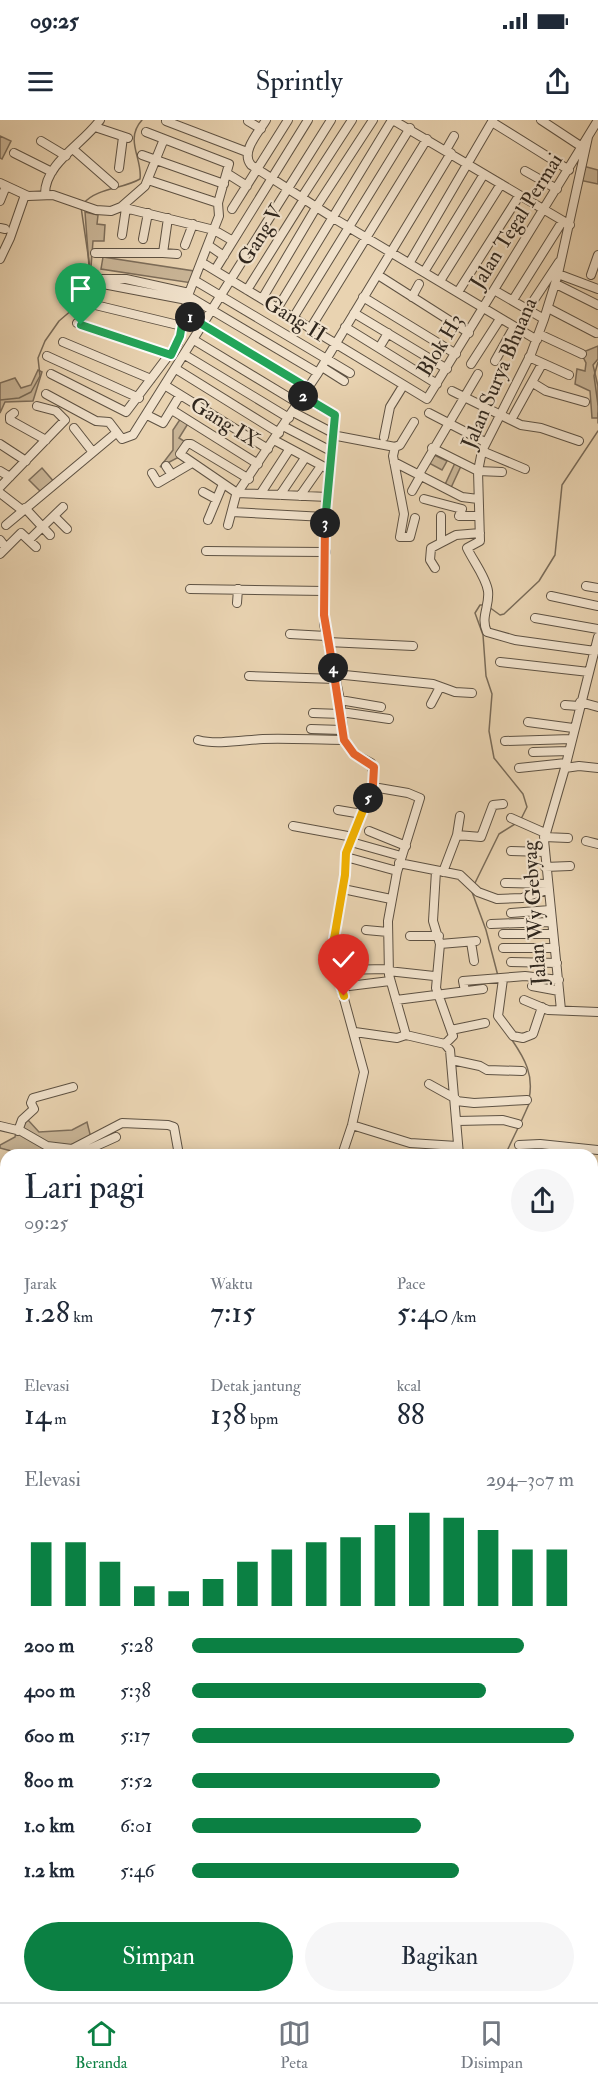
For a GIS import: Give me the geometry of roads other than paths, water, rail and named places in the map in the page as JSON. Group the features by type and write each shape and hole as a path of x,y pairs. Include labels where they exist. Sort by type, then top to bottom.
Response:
{"street":[{"path":"266,120 247,152 248,162 256,169 334,219 410,262 482,309 514,327 582,354"},
{"path":"232,209 288,120"},
{"path":"215,270 308,120"},
{"path":"46,394 96,421 109,422 122,439 128,439 166,386 331,120"},
{"name":"Gang V","path":"247,290 352,120"},
{"path":"262,299 317,206 373,120"},
{"path":"277,309 393,120 410,128 542,211 566,223 513,300"},
{"path":"541,120 582,147"},
{"name":"Jalan Tegal Permai","path":"482,309 569,170 597,120"},
{"path":"166,121 247,152"},
{"path":"248,121 261,129"},
{"path":"410,262 492,121 569,170"},
{"path":"45,194 46,180 97,124 125,137 119,168"},
{"path":"292,318 410,128"},
{"path":"51,374 124,412 139,398 171,355 182,326 188,296 214,230 219,213 218,203 228,174 228,162 146,132"},
{"path":"228,525 237,493 249,479 320,370 392,252 448,152 454,136"},
{"name":"Jalan Surya Bhuana","path":"480,532 478,471 482,451 529,357 548,308 556,284 566,223 588,137"},
{"path":"122,235 124,208 148,180 164,139"},
{"path":"310,328 427,139"},
{"path":"41,141 66,156"},
{"path":"74,150 114,185"},
{"path":"14,153 52,172"},
{"path":"142,155 224,184"},
{"path":"525,171 557,189"},
{"path":"228,174 247,186"},
{"path":"424,272 484,174"},
{"path":"148,180 218,203"},
{"path":"0,201 3,184 25,195 45,194 103,212 124,208 148,213 214,230 233,241"},
{"path":"440,281 501,184"},
{"path":"1,254 25,195"},
{"path":"458,292 519,196"},
{"path":"143,239 148,213"},
{"path":"163,253 168,218"},
{"path":"185,245 193,225"},
{"path":"208,245 224,256"},
{"path":"95,253 177,255"},
{"path":"591,275 598,255"},
{"path":"528,309 560,261"},
{"path":"201,262 403,386 386,419 384,437"},
{"path":"558,274 598,289"},
{"path":"378,275 469,333"},
{"path":"99,282 126,279 188,296 320,370 344,381"},
{"name":"Gang II","path":"194,280 222,294 350,373"},
{"path":"412,297 419,284"},
{"path":"556,284 598,305"},
{"path":"494,290 544,319"},
{"path":"363,297 456,354"},
{"path":"87,303 182,326"},
{"path":"548,308 596,333"},
{"name":"Blok H3","path":"403,386 427,399 482,309"},
{"path":"184,313 308,388"},
{"path":"354,313 447,369"},
{"path":"471,364 500,319"},
{"path":"77,323 171,355"},
{"path":"345,327 437,384"},
{"path":"495,361 514,327"},
{"path":"379,348 388,333"},
{"path":"194,340 300,400 334,415 326,517 327,639 340,700 344,740 354,754 374,767 373,787 346,857 343,890 333,944 336,970 355,1032 364,1072 344,1149"},
{"path":"63,342 151,379"},
{"path":"185,355 291,415 332,434 394,447 400,445 414,422"},
{"path":"47,356 139,398"},
{"path":"529,357 568,375"},
{"path":"511,420 542,364"},
{"path":"176,369 279,433 331,451"},
{"path":"412,490 432,448 478,374"},
{"path":"532,383 546,391 585,402"},
{"path":"166,386 268,449"},
{"path":"452,391 521,425 541,428 579,441"},
{"path":"147,415 162,424 180,395"},
{"path":"0,486 65,420 56,411 37,406"},
{"name":"Gang IX","path":"172,410 258,464"},
{"path":"429,412 485,442"},
{"path":"14,413 10,420 46,440"},
{"path":"74,428 92,451"},
{"path":"6,525 116,433"},
{"path":"279,433 289,450 330,470"},
{"path":"0,444 26,461"},
{"path":"249,479 188,444 180,455 237,493 328,497"},
{"path":"394,447 394,462 404,514 400,537 410,537 415,519"},
{"path":"432,448 478,471 502,472"},
{"path":"261,493 289,450"},
{"path":"482,451 525,469"},
{"path":"280,495 305,458"},
{"path":"394,462 462,497 478,499"},
{"path":"152,473 158,483 192,463"},
{"path":"166,466 172,475"},
{"path":"300,496 321,466"},
{"path":"0,471 10,477"},
{"path":"208,520 223,484"},
{"path":"203,492 216,499"},
{"path":"1,497 23,509 50,535"},
{"path":"424,499 462,509 459,516 479,516"},
{"path":"29,540 63,507"},
{"path":"232,512 326,517"},
{"path":"441,516 441,542"},
{"path":"54,517 67,529"},
{"path":"435,568 430,562 430,552 441,542 456,535 480,532 480,542 467,548 487,586 488,603 483,619 487,632 515,640 596,655"},
{"path":"0,554 21,533 36,547"},
{"path":"0,540 6,548"},
{"path":"206,551 326,552"},
{"path":"585,586 598,588"},
{"path":"190,589 325,591"},
{"path":"237,603 238,589"},
{"path":"551,596 598,606"},
{"path":"535,618 598,629"},
{"path":"290,634 413,646"},
{"name":"Jalan Wy Gebyag","path":"598,638 596,655 579,704 567,760 545,835 543,852 561,1010 598,1012"},
{"path":"500,662 589,672"},
{"path":"249,676 335,676 440,687 455,692 472,693"},
{"path":"431,704 440,687"},
{"path":"340,700 381,707"},
{"path":"565,705 579,704 598,707"},
{"path":"313,713 341,713 389,719"},
{"path":"528,722 573,728"},
{"path":"311,729 342,730"},
{"path":"505,741 571,738"},
{"path":"198,740 243,742 261,739 344,740"},
{"path":"533,752 567,760 579,766 598,768"},
{"path":"519,768 567,760"},
{"path":"373,787 420,797 419,808 399,863 391,899 388,932 388,970 406,1035"},
{"path":"457,835 480,837 493,805 503,804"},
{"path":"338,810 362,814"},
{"path":"445,1044 452,1038 435,983 439,940 433,921 440,871 457,835 460,816"},
{"path":"516,821 545,835 568,838"},
{"path":"476,825 486,826"},
{"path":"293,826 352,840 399,863"},
{"path":"369,831 406,846"},
{"path":"586,841 598,844"},
{"path":"511,851 543,852"},
{"path":"346,857 399,863 440,871 466,879 478,892 489,898 522,898 547,887"},
{"path":"545,867 570,866"},
{"path":"505,883 547,887"},
{"path":"343,890 391,899"},
{"path":"511,913 550,910"},
{"path":"491,924 551,922"},
{"path":"366,930 388,932"},
{"path":"503,934 553,934"},
{"path":"410,936 474,941 474,961"},
{"path":"503,948 555,948"},
{"path":"512,962 557,963"},
{"path":"336,970 388,970 434,976"},
{"path":"465,991 463,981 525,976 559,980"},
{"path":"499,979 498,1016 513,1036 523,1038 533,1034 542,1007"},
{"path":"341,987 390,981"},
{"path":"532,986 559,991"},
{"path":"396,1000 483,989"},
{"path":"524,1000 542,1007 561,1010"},
{"path":"451,1030 485,1023"},
{"path":"355,1032 400,1038 406,1035 445,1044"},
{"path":"445,1044 452,1059 458,1149"},
{"path":"452,1059 480,1065 487,1070 522,1071"},
{"path":"429,1084 456,1100 526,1100"},
{"path":"18,1131 22,1120 34,1109 31,1103 33,1098 73,1087"},
{"path":"457,1121 503,1120 518,1124"},
{"path":"80,1149 116,1124 152,1123 174,1127 178,1149"},
{"path":"352,1125 410,1143 446,1149"},
{"path":"0,1126 18,1131 47,1146 59,1149"},
{"path":"84,1149 116,1137"},
{"path":"519,1145 540,1144 588,1149"}],"waterway":[{"path":"84,203 96,194 140,179 134,142 137,127 142,120"},
{"path":"0,400 19,398 31,392 40,376 38,358 45,341 59,321 80,303 89,283 90,268 81,207"},
{"path":"598,362 594,376 598,405"},
{"path":"598,413 598,423"},
{"path":"489,607 500,615 504,614 539,581 555,555 562,485 598,431"},
{"path":"484,605 480,605 475,613 483,635 486,676 492,694 489,731 494,758 523,794 527,807 521,819"},
{"path":"474,885 499,834 515,824"},
{"path":"472,892 486,930 498,976"},
{"path":"512,1040 527,1068 530,1082 529,1099"},
{"path":"520,1124 529,1104"},
{"path":"508,1149 518,1128"}]}
